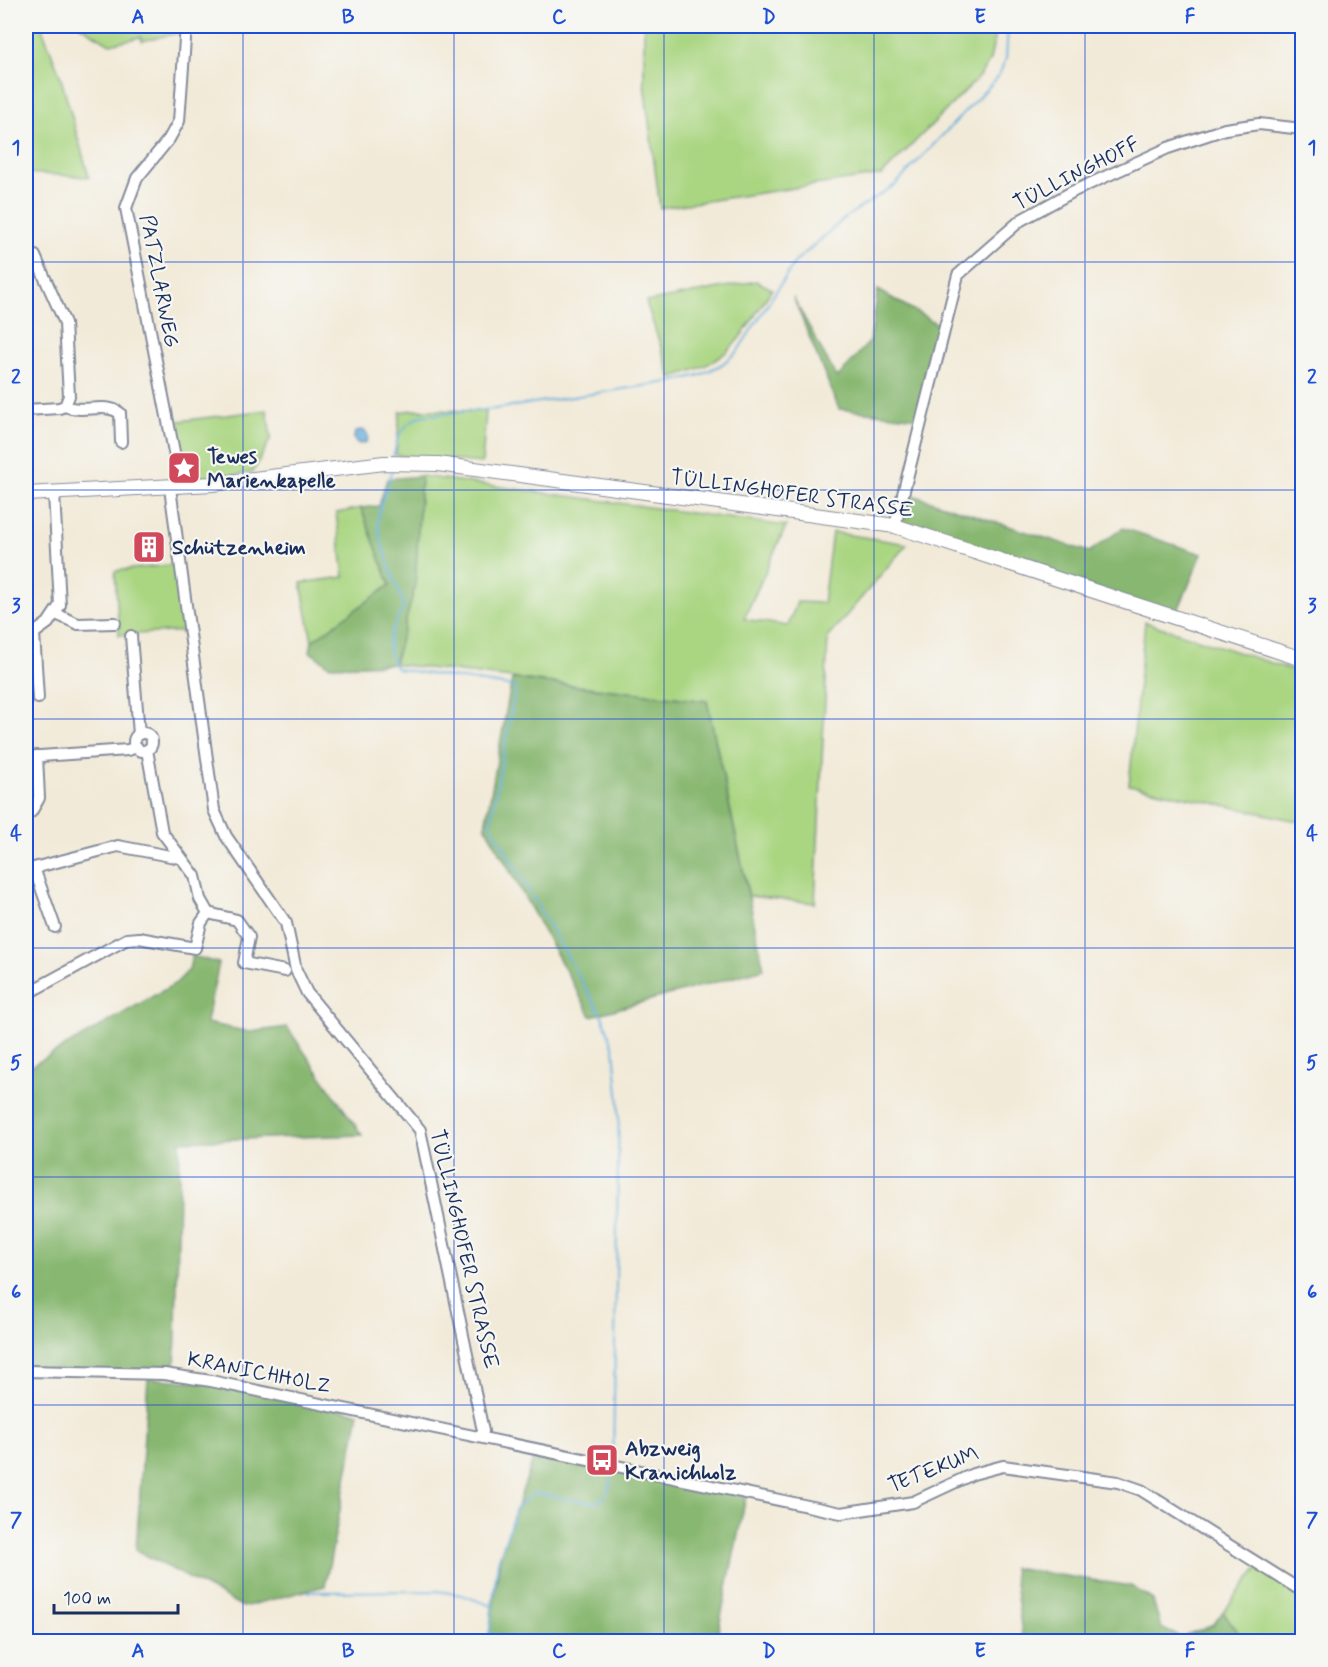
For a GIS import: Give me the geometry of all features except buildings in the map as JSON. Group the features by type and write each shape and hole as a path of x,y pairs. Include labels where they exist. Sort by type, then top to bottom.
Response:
{"main road":[{"name":"TÜLLINGHOFER STRASSE","path":"174,487 384,463 438,464 895,526 1302,658"},
{"path":"26,494 174,487"}],"street":[{"name":"PATZLARWEG","path":"174,487 176,457 126,208 137,178 169,139 179,121 186,26"},
{"name":"TÜLLINGHOFF","path":"895,526 947,327 958,275 1021,220 1074,191 1168,148 1225,129 1259,124 1302,129"},
{"path":"26,256 34,256 65,323 69,396 64,406"},
{"path":"26,410 64,406 73,410 114,409 120,413 121,442"},
{"name":"TÜLLINGHOFER STRASSE","path":"174,487 214,810 226,836 286,923 296,970 307,993 420,1130 478,1408 482,1437"},
{"path":"38,698 30,636 56,614 61,596 54,493"},
{"path":"56,614 78,624 115,623"},
{"path":"26,757 128,750 152,744 151,737 145,733 139,734 131,636"},
{"path":"142,748 162,832 195,876 200,899 207,913"},
{"path":"31,812 39,798 37,756"},
{"path":"152,852 159,844 162,832"},
{"path":"55,927 30,869 118,846 180,858"},
{"path":"207,913 237,920 249,937 243,963 285,970"},
{"path":"26,994 127,939 139,938 195,948 201,923 207,913"},
{"name":"KRANICHHOLZ","path":"26,1371 164,1374 211,1381 482,1437"},
{"name":"TETEKUM","path":"482,1437 841,1513 913,1502 973,1473 1004,1466 1118,1482 1141,1491 1302,1591"}],"green space":[{"path":"26,26 41,26 60,75 89,177 26,173 26,104 34,103 26,103"},
{"path":"80,26 182,26 182,32 142,41 141,37 110,44"},
{"path":"644,26 997,26 990,60 978,78 882,175 660,208 644,83"},
{"path":"756,281 772,289 742,335 722,356 692,371 671,377 646,302"},
{"path":"878,290 943,327 919,418 839,409 793,297 837,378 870,341"},
{"path":"267,410 271,438 253,472 197,481 187,473 186,465 179,458 172,422"},
{"path":"412,410 486,411 482,463 396,455 400,412"},
{"path":"421,476 786,526 744,619 788,626 797,602 823,603 832,532 907,544 828,637 815,903 749,896 707,701 394,664 415,587"},
{"path":"421,476 415,587 394,664 330,666 310,652 312,641 390,585 361,508 379,506 387,479"},
{"path":"906,493 1089,552 1123,528 1202,554 1176,615 898,523"},
{"path":"361,508 390,585 312,641 301,583 344,577 336,513"},
{"path":"178,564 187,631 119,635 115,571"},
{"path":"1145,622 1302,673 1302,822 1129,785"},
{"path":"512,679 707,701 764,969 591,1016 485,826"},
{"path":"192,956 219,963 206,1023 250,1032 287,1027 362,1135 180,1141 175,1375 26,1368 26,1069 176,983 189,970"},
{"path":"148,1378 210,1383 359,1413 325,1586 243,1607 136,1550"},
{"path":"536,1451 746,1496 716,1641 488,1642 501,1553"},
{"path":"1013,1568 1131,1586 1153,1600 1161,1628 1180,1637 1213,1625 1223,1612 1245,1641 1023,1641"},
{"path":"1258,1568 1302,1597 1302,1641 1245,1641 1223,1612"}],"water":[{"path":"358,430 364,430 368,437 364,444 358,444 354,440 354,434"}],"waterway":[{"path":"393,458 398,437 407,425 419,416 495,409 675,381 700,375 721,365 737,352 795,262 846,217 895,185 998,77 1006,59 1008,26"},
{"path":"392,467 378,521 384,551 404,606 390,638 392,660 397,669 516,687 490,824 603,1018 614,1049 619,1106 613,1461"},
{"path":"309,1592 438,1591 462,1595 492,1606 498,1561 516,1508 534,1493 593,1503 603,1499 610,1487 613,1469"},
{"path":"489,1642 492,1606"}],"place":[{"name":"Tewes Marienkapelle","path":"184,468"},
{"name":"Schützenheim","path":"149,547"},
{"name":"Abzweig Kranichholz","path":"602,1460"}]}
